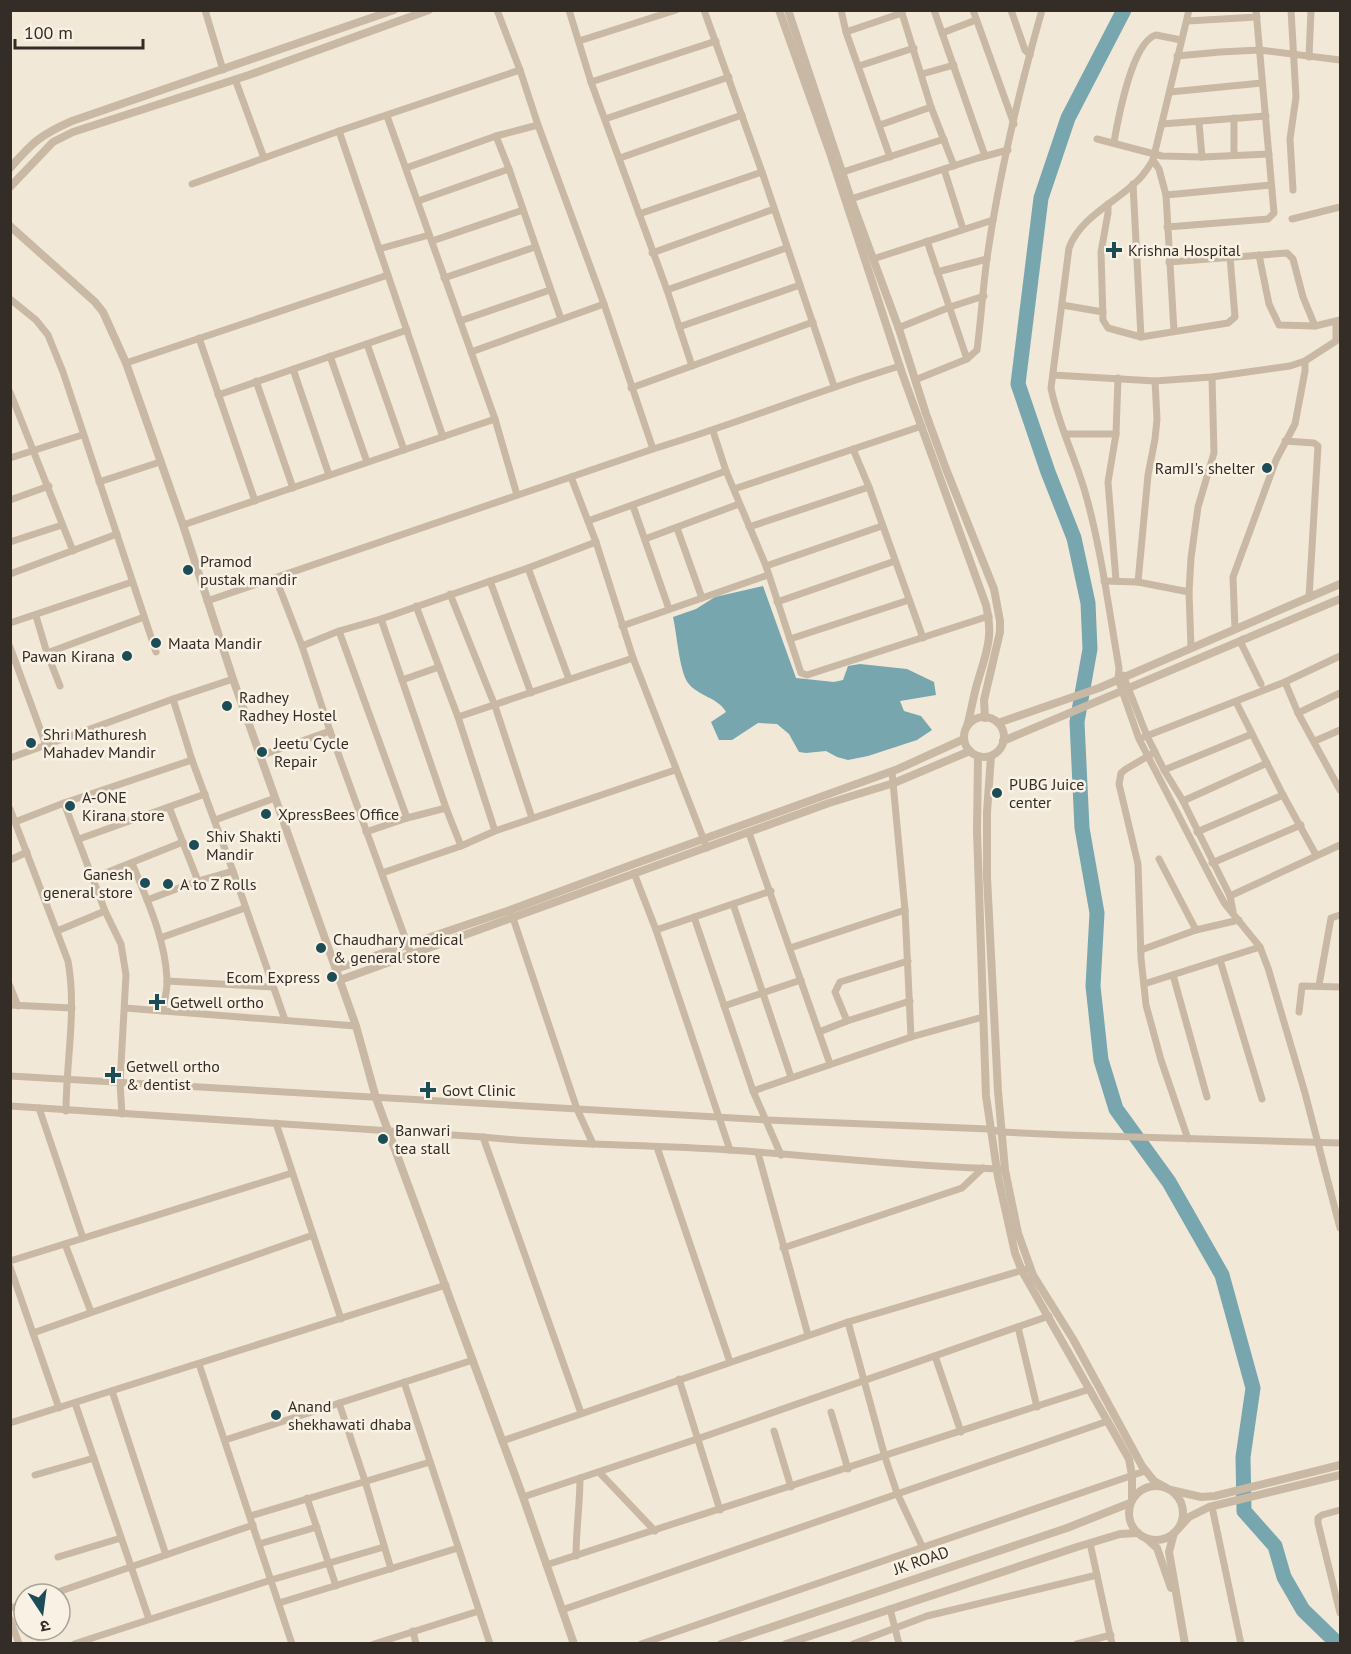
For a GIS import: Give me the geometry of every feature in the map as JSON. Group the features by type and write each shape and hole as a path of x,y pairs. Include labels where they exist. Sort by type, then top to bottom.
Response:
{"street":[{"path":"205,10 223,70"},
{"path":"10,168 31,145 47,132 72,121 394,10"},
{"path":"10,187 53,142 73,132 235,79 429,10"},
{"path":"497,10 604,304 653,448"},
{"path":"569,10 591,82 667,290 692,366"},
{"path":"579,41 676,10"},
{"path":"704,10 762,172 834,386"},
{"path":"779,10 830,153 900,366 989,616 990,636 987,654 977,684 967,726 964,739 970,751 978,756 991,756 999,750 1003,741 1003,732 998,723 985,717 972,721 967,726"},
{"path":"841,10 846,32 890,157"},
{"path":"934,10 985,156"},
{"path":"973,10 1014,124"},
{"path":"1011,10 1025,50 1030,55"},
{"path":"915,380 967,359 977,350 993,220 1042,10"},
{"path":"1189,10 1154,157 1142,176 1073,237 1069,248 1051,388 1055,408 1086,493 1121,678 1143,738 1147,756 1225,904 1260,947 1275,990 1341,1228"},
{"path":"1291,10 1296,97 1290,139 1293,190"},
{"path":"1309,57 1311,10"},
{"path":"791,11 852,199 946,470 998,604 1000,632 984,700 985,717"},
{"path":"846,32 901,12 954,166"},
{"path":"1167,227 1268,219 1274,213 1257,14 1187,21"},
{"path":"942,33 976,20"},
{"path":"1114,142 1124,91 1145,41 1156,35 1181,40"},
{"path":"591,82 716,41"},
{"path":"859,66 914,48"},
{"path":"1177,56 1260,50 1341,60"},
{"path":"922,74 954,65"},
{"path":"192,184 339,131 520,70"},
{"path":"605,119 729,77"},
{"path":"235,79 264,158"},
{"path":"1170,92 1262,83"},
{"path":"880,125 932,107"},
{"path":"620,158 742,115"},
{"path":"387,116 495,419 517,495"},
{"path":"1162,124 1266,116"},
{"path":"1234,118 1234,155"},
{"path":"1198,123 1202,158"},
{"path":"406,168 496,136 538,125"},
{"path":"339,131 443,437"},
{"path":"496,136 561,319"},
{"path":"843,172 944,139"},
{"path":"1097,139 1114,142 1154,157 1202,158 1269,154"},
{"path":"852,199 1008,150"},
{"path":"1154,157 1160,169 1166,195 1174,332"},
{"path":"418,201 509,169"},
{"path":"944,169 963,229"},
{"path":"639,213 762,172"},
{"path":"1133,184 1141,337"},
{"path":"1166,195 1271,185"},
{"path":"1108,204 1101,252 1103,320 1108,328 1141,337 1228,323 1235,317 1230,257"},
{"path":"1292,219 1341,207"},
{"path":"652,253 774,209"},
{"path":"379,249 431,238 523,210"},
{"path":"873,259 993,220"},
{"path":"10,226 95,302 103,312 126,363 183,525 233,679 356,1026 387,1131 523,1497 574,1644"},
{"path":"927,241 967,359"},
{"path":"444,278 535,248"},
{"path":"667,290 786,248"},
{"path":"1169,262 1287,253 1291,255 1303,297 1315,326"},
{"path":"1053,375 1155,381 1212,377 1290,366 1305,361 1336,341 1338,321 1315,326 1279,326 1269,304 1259,255"},
{"path":"937,272 987,259"},
{"path":"126,363 388,275"},
{"path":"679,327 800,285"},
{"path":"460,321 550,290"},
{"path":"898,328 984,296"},
{"path":"10,299 36,320 48,334 63,372 82,435 156,651"},
{"path":"471,352 604,304"},
{"path":"1062,305 1103,312"},
{"path":"631,388 813,322"},
{"path":"218,394 407,330"},
{"path":"199,338 255,501"},
{"path":"366,344 404,450"},
{"path":"330,356 367,462"},
{"path":"1235,630 1233,577 1285,441 1295,424 1305,361"},
{"path":"207,601 653,448 713,431 834,386 900,366"},
{"path":"292,369 329,476"},
{"path":"1191,648 1189,592 1198,507 1215,453 1212,377"},
{"path":"1116,580 1115,541 1108,482 1116,434 1118,378"},
{"path":"256,381 293,488"},
{"path":"1138,582 1148,475 1157,420 1155,381"},
{"path":"10,392 73,551"},
{"path":"183,525 495,419"},
{"path":"734,489 922,426"},
{"path":"713,431 726,471 766,566 801,674 807,675 989,616"},
{"path":"1065,434 1116,434"},
{"path":"10,458 82,435"},
{"path":"1285,441 1314,443 1318,446 1308,598"},
{"path":"853,449 923,638"},
{"path":"99,482 160,462"},
{"path":"588,521 726,471"},
{"path":"571,477 596,542 633,658 705,843"},
{"path":"10,500 49,486"},
{"path":"749,527 868,487"},
{"path":"645,538 739,504"},
{"path":"633,506 669,609"},
{"path":"10,542 62,525"},
{"path":"766,566 882,526"},
{"path":"677,528 702,597"},
{"path":"10,574 117,534"},
{"path":"302,646 339,631 381,619 528,568 596,542"},
{"path":"777,602 895,561"},
{"path":"528,568 569,679"},
{"path":"622,626 768,575"},
{"path":"276,579 411,954"},
{"path":"490,581 531,693"},
{"path":"1104,581 1138,582 1189,592"},
{"path":"10,623 132,582"},
{"path":"998,723 1099,688 1341,584"},
{"path":"450,594 495,706 532,818"},
{"path":"1003,741 1341,599"},
{"path":"790,639 909,600"},
{"path":"416,606 458,717 495,831"},
{"path":"36,616 60,686"},
{"path":"47,652 144,617"},
{"path":"381,619 461,846"},
{"path":"339,631 407,818"},
{"path":"1245,638 1240,641 1261,684"},
{"path":"10,647 46,745"},
{"path":"1143,738 1285,682 1341,657"},
{"path":"458,717 633,658"},
{"path":"402,680 439,667"},
{"path":"10,758 233,679"},
{"path":"1285,682 1298,713 1341,790"},
{"path":"1298,713 1341,693"},
{"path":"173,699 192,760 285,1020"},
{"path":"1236,702 1283,795 1317,855"},
{"path":"1315,741 1341,730"},
{"path":"260,756 330,731"},
{"path":"1164,770 1252,734"},
{"path":"1143,738 1155,752 1183,801 1230,896 1233,911"},
{"path":"340,980 892,772 964,739"},
{"path":"336,969 407,944 511,914 634,873 705,843 749,833 830,803 894,783 970,751"},
{"path":"1155,752 1121,773 1119,784 1138,864 1146,1005 1161,1060 1188,1139"},
{"path":"978,756 977,831 989,1129 1026,1269 1049,1316 1129,1459 1132,1475 1129,1516 1133,1528 1157,1548 1179,1612"},
{"path":"991,756 987,812 987,877 1001,1169"},
{"path":"15,822 192,760"},
{"path":"1183,801 1267,763"},
{"path":"381,873 461,846 532,818 675,770"},
{"path":"1332,775 1341,771"},
{"path":"892,772 905,910 911,1037"},
{"path":"79,839 205,794"},
{"path":"1197,831 1283,795"},
{"path":"215,820 275,798"},
{"path":"64,803 105,911 121,944 126,975 126,1008 120,1083 122,1114"},
{"path":"170,807 198,881"},
{"path":"366,832 446,808"},
{"path":"10,809 68,961 72,985 72,1008 66,1078 66,1110"},
{"path":"1212,863 1301,825"},
{"path":"749,833 830,1064"},
{"path":"93,878 183,842"},
{"path":"1230,896 1341,844"},
{"path":"10,860 27,852"},
{"path":"1159,859 1196,930"},
{"path":"132,863 160,938 167,981 163,1011"},
{"path":"147,900 233,871"},
{"path":"634,873 656,930 730,1150"},
{"path":"656,930 771,891"},
{"path":"733,904 791,1077"},
{"path":"160,938 245,908"},
{"path":"790,948 905,910"},
{"path":"57,931 105,911"},
{"path":"511,914 577,1109 593,1144"},
{"path":"1318,985 1331,918 1341,915"},
{"path":"694,917 753,1090 781,1155"},
{"path":"1142,950 1196,930 1239,920"},
{"path":"1144,984 1260,947"},
{"path":"1220,960 1262,1099"},
{"path":"847,1021 835,992 840,982 908,961"},
{"path":"1173,975 1207,1097"},
{"path":"724,1006 801,980"},
{"path":"167,981 273,987"},
{"path":"10,986 14,1006 72,1008"},
{"path":"1299,1012 1302,986 1341,987"},
{"path":"819,1032 910,1000"},
{"path":"126,1008 356,1026"},
{"path":"753,1090 911,1037 983,1017"},
{"path":"10,1076 767,1120 989,1129 1001,1132 1341,1143"},
{"path":"10,1106 521,1141 730,1150 1001,1169"},
{"path":"39,1108 83,1238"},
{"path":"276,1123 341,1319"},
{"path":"483,1137 581,1413"},
{"path":"657,1147 730,1362"},
{"path":"758,1153 808,1335"},
{"path":"783,1248 962,1188 983,1168"},
{"path":"10,1261 292,1173"},
{"path":"33,1333 313,1235"},
{"path":"65,1244 91,1312"},
{"path":"10,1267 59,1408"},
{"path":"502,1441 808,1335 1026,1269"},
{"path":"1026,1269 1073,1339 1145,1471 1154,1481 1168,1489 1182,1504 1181,1522 1175,1531 1169,1552 1185,1644"},
{"path":"10,1423 446,1286"},
{"path":"523,1497 1049,1316"},
{"path":"848,1322 897,1494 922,1546"},
{"path":"1018,1327 1037,1407"},
{"path":"935,1356 961,1432"},
{"path":"225,1440 473,1360"},
{"path":"199,1364 292,1644"},
{"path":"679,1379 720,1510"},
{"path":"404,1382 490,1644"},
{"path":"546,1565 1090,1389"},
{"path":"112,1391 166,1555"},
{"path":"75,1403 149,1619"},
{"path":"339,1403 391,1569"},
{"path":"831,1412 848,1469"},
{"path":"562,1610 1108,1421"},
{"path":"774,1431 791,1487"},
{"path":"35,1474 94,1458"},
{"path":"250,1516 430,1462"},
{"path":"786,1644 1120,1534 1141,1535 1159,1540 1175,1531 1189,1517 1237,1495 1341,1465"},
{"path":"640,1644 1145,1471"},
{"path":"599,1472 655,1531"},
{"path":"1131,1502 1137,1494 1149,1486 1201,1497 1237,1495 1336,1476"},
{"path":"576,1556 580,1478"},
{"path":"307,1498 336,1586"},
{"name":"JK ROAD","path":"721,1644 1067,1528 1131,1502"},
{"path":"1212,1507 1241,1644"},
{"path":"1341,1510 1318,1518 1341,1613"},
{"path":"72,1587 253,1525"},
{"path":"259,1544 317,1527"},
{"path":"58,1557 121,1538"},
{"path":"1090,1543 1112,1644"},
{"path":"74,1644 271,1580 384,1547"},
{"path":"279,1604 458,1548"},
{"path":"853,1644 927,1616 1097,1575"},
{"path":"890,1609 899,1644"},
{"path":"374,1644 479,1611"},
{"path":"10,1619 19,1644"},
{"path":"413,1632 416,1644"},
{"path":"1077,1644 1111,1635"}],"water":[{"path":"763,586 796,678 834,682 843,680 848,666 860,664 907,669 934,682 936,695 900,701 904,711 921,716 932,730 917,740 848,760 826,751 799,752 789,734 777,724 758,723 732,740 719,740 711,722 726,712 719,703 697,691 688,683 680,661 673,617 696,609 715,597"}],"waterway":[{"path":"1124,10 1068,118 1041,198 1018,384 1048,472 1074,538 1088,603 1090,649 1077,722 1082,828 1097,913 1093,986 1101,1060 1116,1109 1169,1182 1222,1275 1253,1388 1243,1457 1244,1511 1275,1546 1284,1577 1303,1610 1338,1644"}],"place":[{"name":"Krishna Hospital","path":"1114,250"},
{"name":"RamJI's shelter","path":"1267,468"},
{"name":"Pramod pustak mandir","path":"188,570"},
{"name":"Maata Mandir","path":"156,643"},
{"name":"Pawan Kirana","path":"127,656"},
{"name":"Radhey Radhey Hostel","path":"227,706"},
{"name":"Shri Mathuresh Mahadev Mandir","path":"31,743"},
{"name":"Jeetu Cycle Repair","path":"262,752"},
{"name":"PUBG Juice center","path":"997,793"},
{"name":"A-ONE Kirana store","path":"70,806"},
{"name":"XpressBees Office","path":"266,814"},
{"name":"Shiv Shakti Mandir","path":"194,845"},
{"name":"Ganesh general store","path":"145,883"},
{"name":"A to Z Rolls","path":"168,884"},
{"name":"Chaudhary medical & general store","path":"321,948"},
{"name":"Ecom Express","path":"332,977"},
{"name":"Getwell ortho","path":"157,1002"},
{"name":"Getwell ortho & dentist","path":"113,1075"},
{"name":"Govt Clinic","path":"428,1090"},
{"name":"Banwari tea stall","path":"383,1139"},
{"name":"Anand shekhawati dhaba","path":"276,1415"}]}
